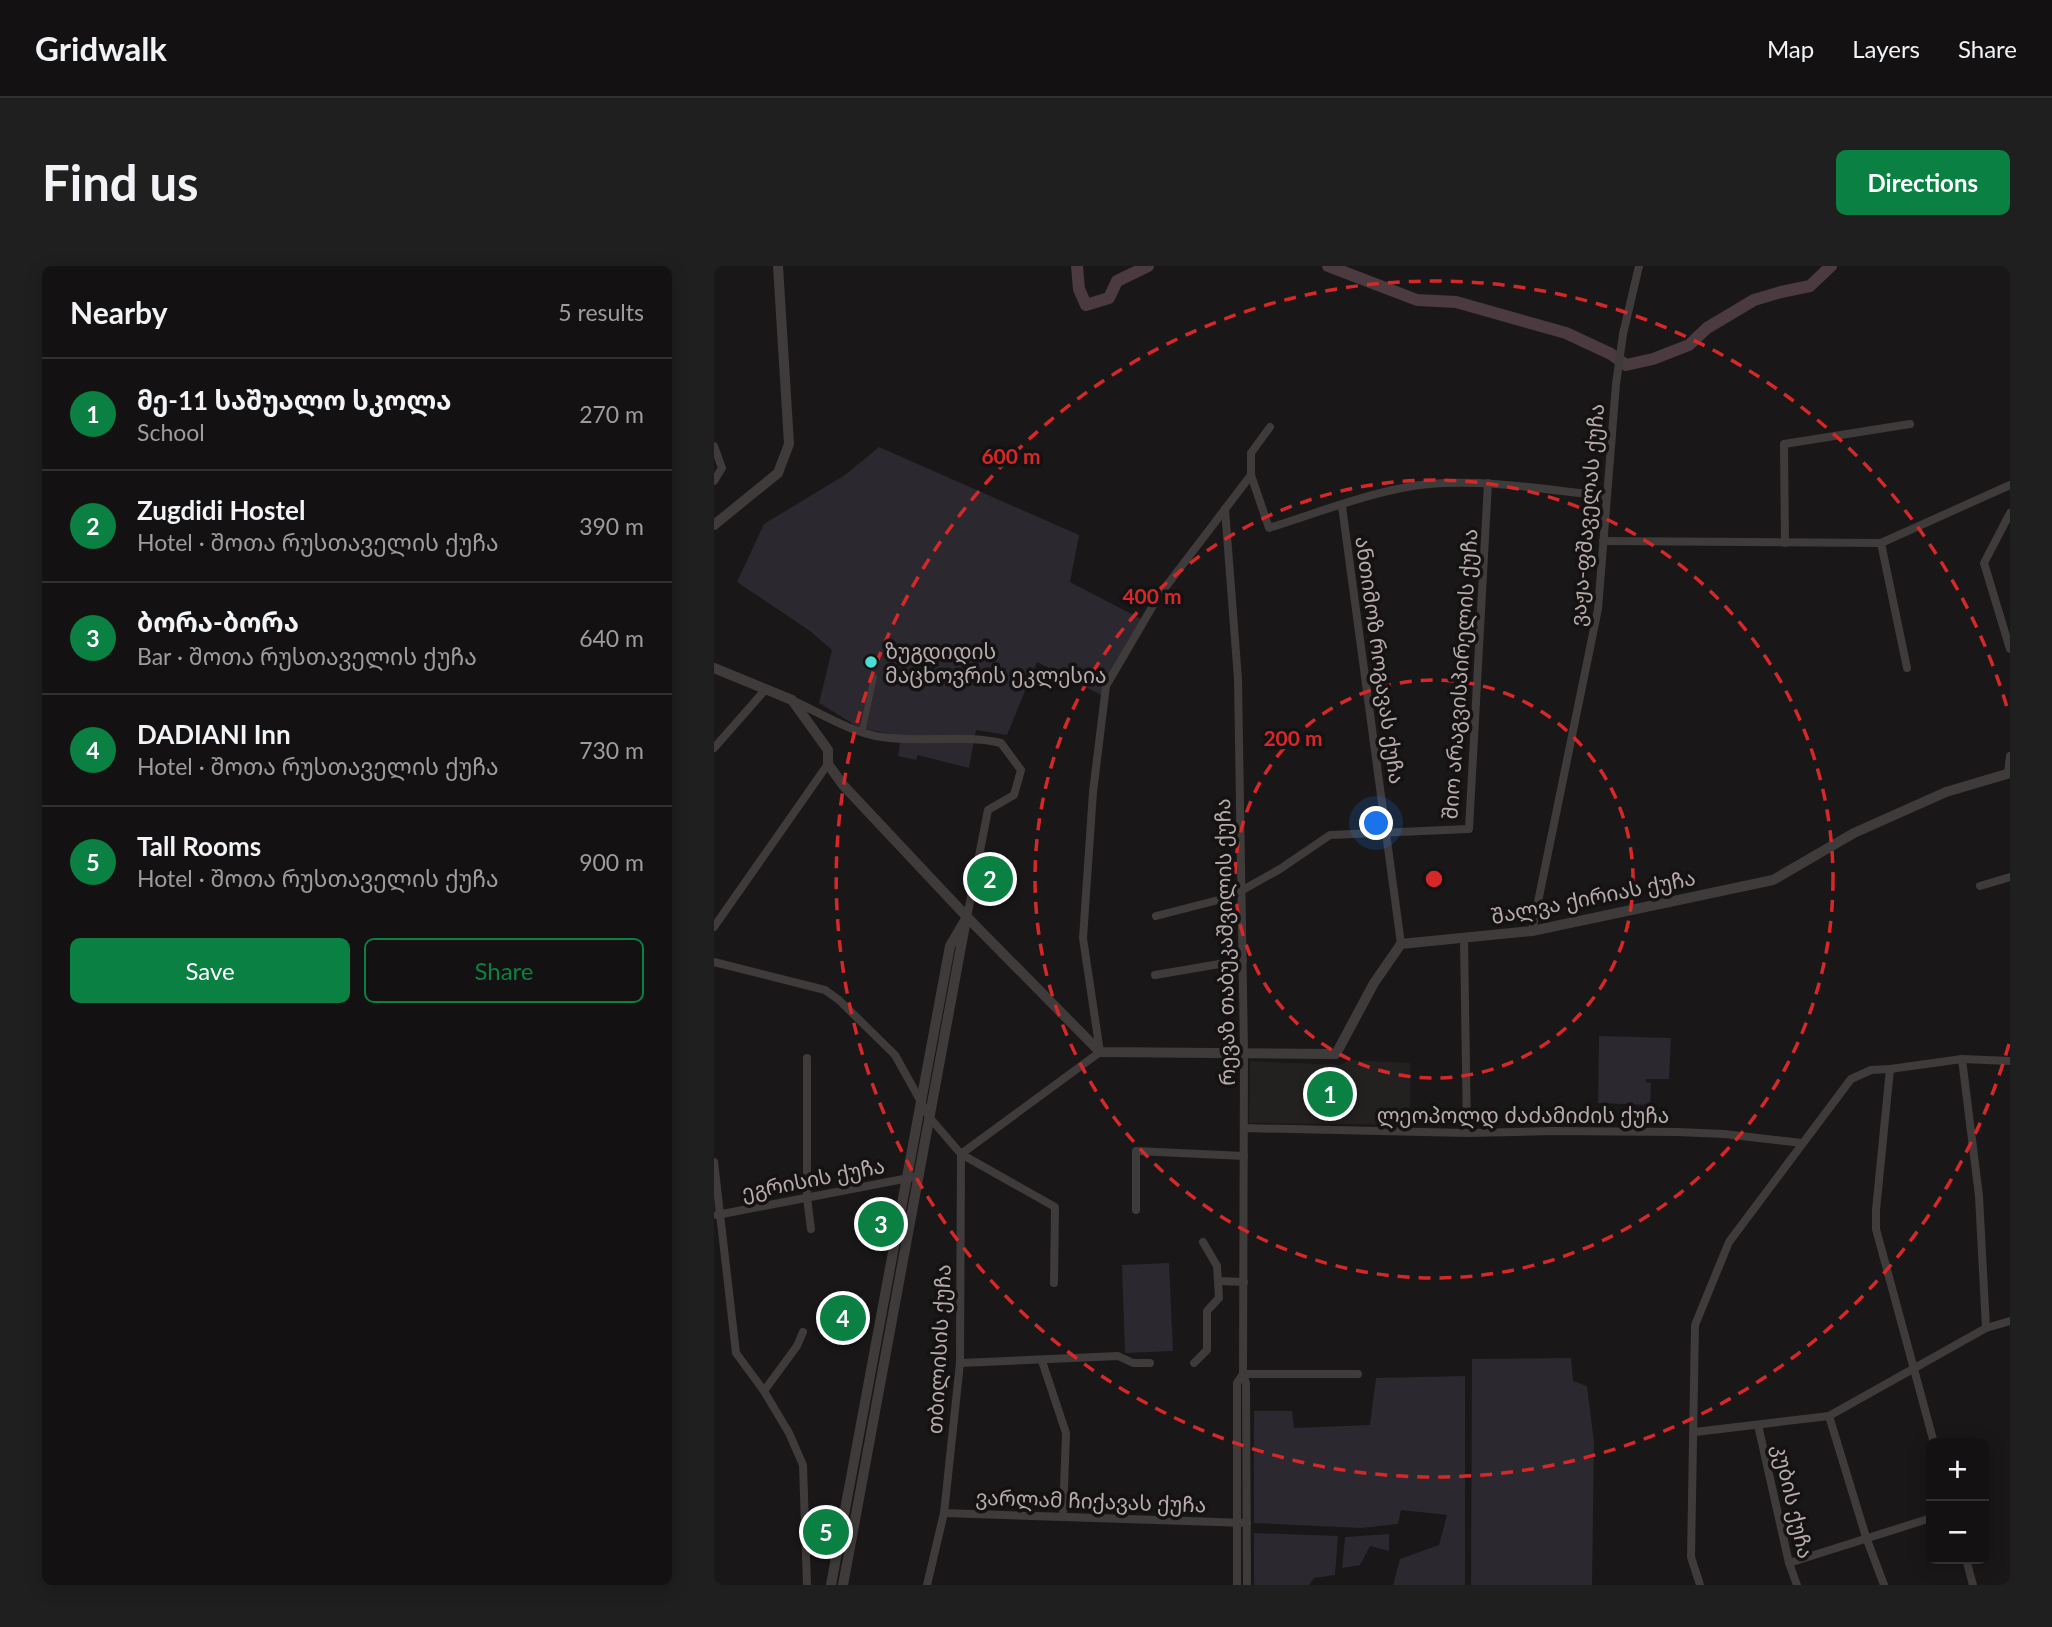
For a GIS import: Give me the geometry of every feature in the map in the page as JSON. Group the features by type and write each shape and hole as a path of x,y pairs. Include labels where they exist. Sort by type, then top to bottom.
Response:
{"street":[{"path":"714,525 778,473 789,444 778,266"},
{"name":"ვაჟა-ფშაველას ქუჩა","path":"1532,931 1598,609 1616,384 1623,334 1639,266"},
{"path":"1785,542 1783,444 1910,424"},
{"path":"1270,427 1251,453 1251,475 1269,528 1387,492 1427,484 1488,483 1605,496"},
{"path":"714,446 722,468 714,481"},
{"path":"1100,1052 1083,938 1093,792 1105,686 1158,597 1251,475"},
{"name":"შიო არაგვისპირელის ქუჩა","path":"1387,832 1469,829 1488,483"},
{"path":"1603,541 1881,543 2010,485"},
{"name":"ანთიმოზ როგავას ქუჩა","path":"1342,506 1401,944"},
{"name":"რევაზ თაბუკაშვილის ქუჩა","path":"1225,509 1238,678 1244,1052 1243,1374 1247,1383 1247,1585"},
{"path":"2010,513 1984,564 2010,649"},
{"path":"1881,543 1907,667"},
{"path":"714,668 862,732 880,737 932,741 974,738 1001,743 1021,771 1014,795 988,810 843,1585"},
{"path":"862,732 874,677"},
{"path":"714,748 766,689"},
{"path":"714,927 828,764 828,750 792,701"},
{"path":"2009,773 2010,756"},
{"path":"828,764 843,785 967,917 1100,1052"},
{"name":"შალვა ქირიას ქუჩა","path":"1401,944 1532,931 1773,880 1854,833 1946,792 2009,773"},
{"path":"1156,916 1242,892 1330,835 1387,832"},
{"path":"1980,886 2010,877"},
{"path":"831,1585 950,946 967,917"},
{"path":"1464,938 1468,1133"},
{"path":"961,1154 1100,1052 1336,1054 1374,983 1401,944"},
{"path":"1155,975 1243,960"},
{"path":"714,961 825,990 839,1000 895,1055 930,1118 961,1154 1055,1207 1054,1283"},
{"path":"807,1058 807,1198 811,1229"},
{"path":"1962,1059 1979,1196 1986,1328"},
{"path":"1700,1585 1691,1557 1695,1325 1729,1242 1851,1079 1871,1070 1962,1059 2010,1061"},
{"path":"1891,1069 1876,1229 1932,1438"},
{"name":"ლეოპოლდ ძაძამიძის ქუჩა","path":"1244,1128 1468,1133 1678,1132 1802,1143"},
{"path":"1136,1210 1136,1151 1244,1156"},
{"name":"თბილისის ქუჩა","path":"928,1585 944,1513 960,1363 961,1154"},
{"path":"714,1162 717,1215 736,1353 764,1391 789,1433 803,1465 807,1585"},
{"name":"ეგრისის ქუჩა","path":"717,1215 919,1176"},
{"path":"1194,1363 1207,1350 1206,1311 1219,1298 1217,1265 1203,1242"},
{"path":"1219,1281 1244,1282"},
{"path":"1695,1432 1829,1416 1986,1328 2010,1321"},
{"path":"764,1391 797,1346 803,1332"},
{"path":"960,1363 1118,1356 1133,1363 1150,1363"},
{"path":"1042,1361 1066,1433 1063,1516"},
{"path":"1243,1374 1359,1374"},
{"name":"რევაზ თაბუკაშვილის ქუჩა","path":"1234,1585 1237,1383 1243,1374"},
{"path":"1829,1416 1866,1537 1884,1585"},
{"name":"კუბის ქუჩა","path":"1758,1425 1797,1585"},
{"name":"ვარლამ ჩიქავას ქუჩა","path":"944,1513 1247,1523"},
{"path":"1790,1563 1926,1519"},
{"path":"1967,1564 1973,1585"}],"shaded area":[{"path":"879,447 1079,535 1070,582 1141,619 1105,697 1037,662 1007,735 976,730 969,768 918,755 916,760 898,756 901,736 860,728 819,703 832,650 810,631 737,582 764,524 845,475"},
{"path":"1599,1036 1671,1038 1669,1079 1646,1079 1646,1082 1651,1083 1650,1105 1598,1103"},
{"path":"1349,1060 1410,1063 1410,1125 1249,1123 1250,1061 1340,1065"},
{"path":"1169,1263 1173,1351 1125,1353 1122,1265"},
{"path":"1571,1358 1573,1381 1587,1386 1594,1442 1592,1585 1471,1585 1472,1359"},
{"path":"1465,1376 1465,1585 1393,1585 1400,1559 1439,1545 1447,1515 1401,1510 1398,1524 1361,1528 1254,1523 1254,1411 1292,1411 1294,1428 1370,1425 1376,1378"},
{"path":"1254,1533 1338,1536 1335,1575 1314,1578 1309,1585 1254,1585"},
{"path":"1389,1534 1389,1551 1370,1546 1360,1565 1342,1568 1345,1537"}],"waterway":[{"path":"1077,266 1079,289 1086,305 1109,298 1117,281 1148,266"},
{"path":"1328,266 1417,300 1456,302 1566,333 1611,354 1626,365 1653,359 1689,345 1707,328 1754,300 1810,286 1831,266"}],"place":[{"name":"ზუგდიდის მაცხოვრის ეკლესია","path":"871,662"},
{"name":"Zugdidi Hostel","path":"990,879"},
{"name":"მე-11 საშუალო სკოლა","path":"1330,1094"},
{"name":"ბორა-ბორა","path":"881,1224"},
{"name":"DADIANI Inn","path":"843,1318"},
{"name":"Tall Rooms","path":"826,1532"}]}
